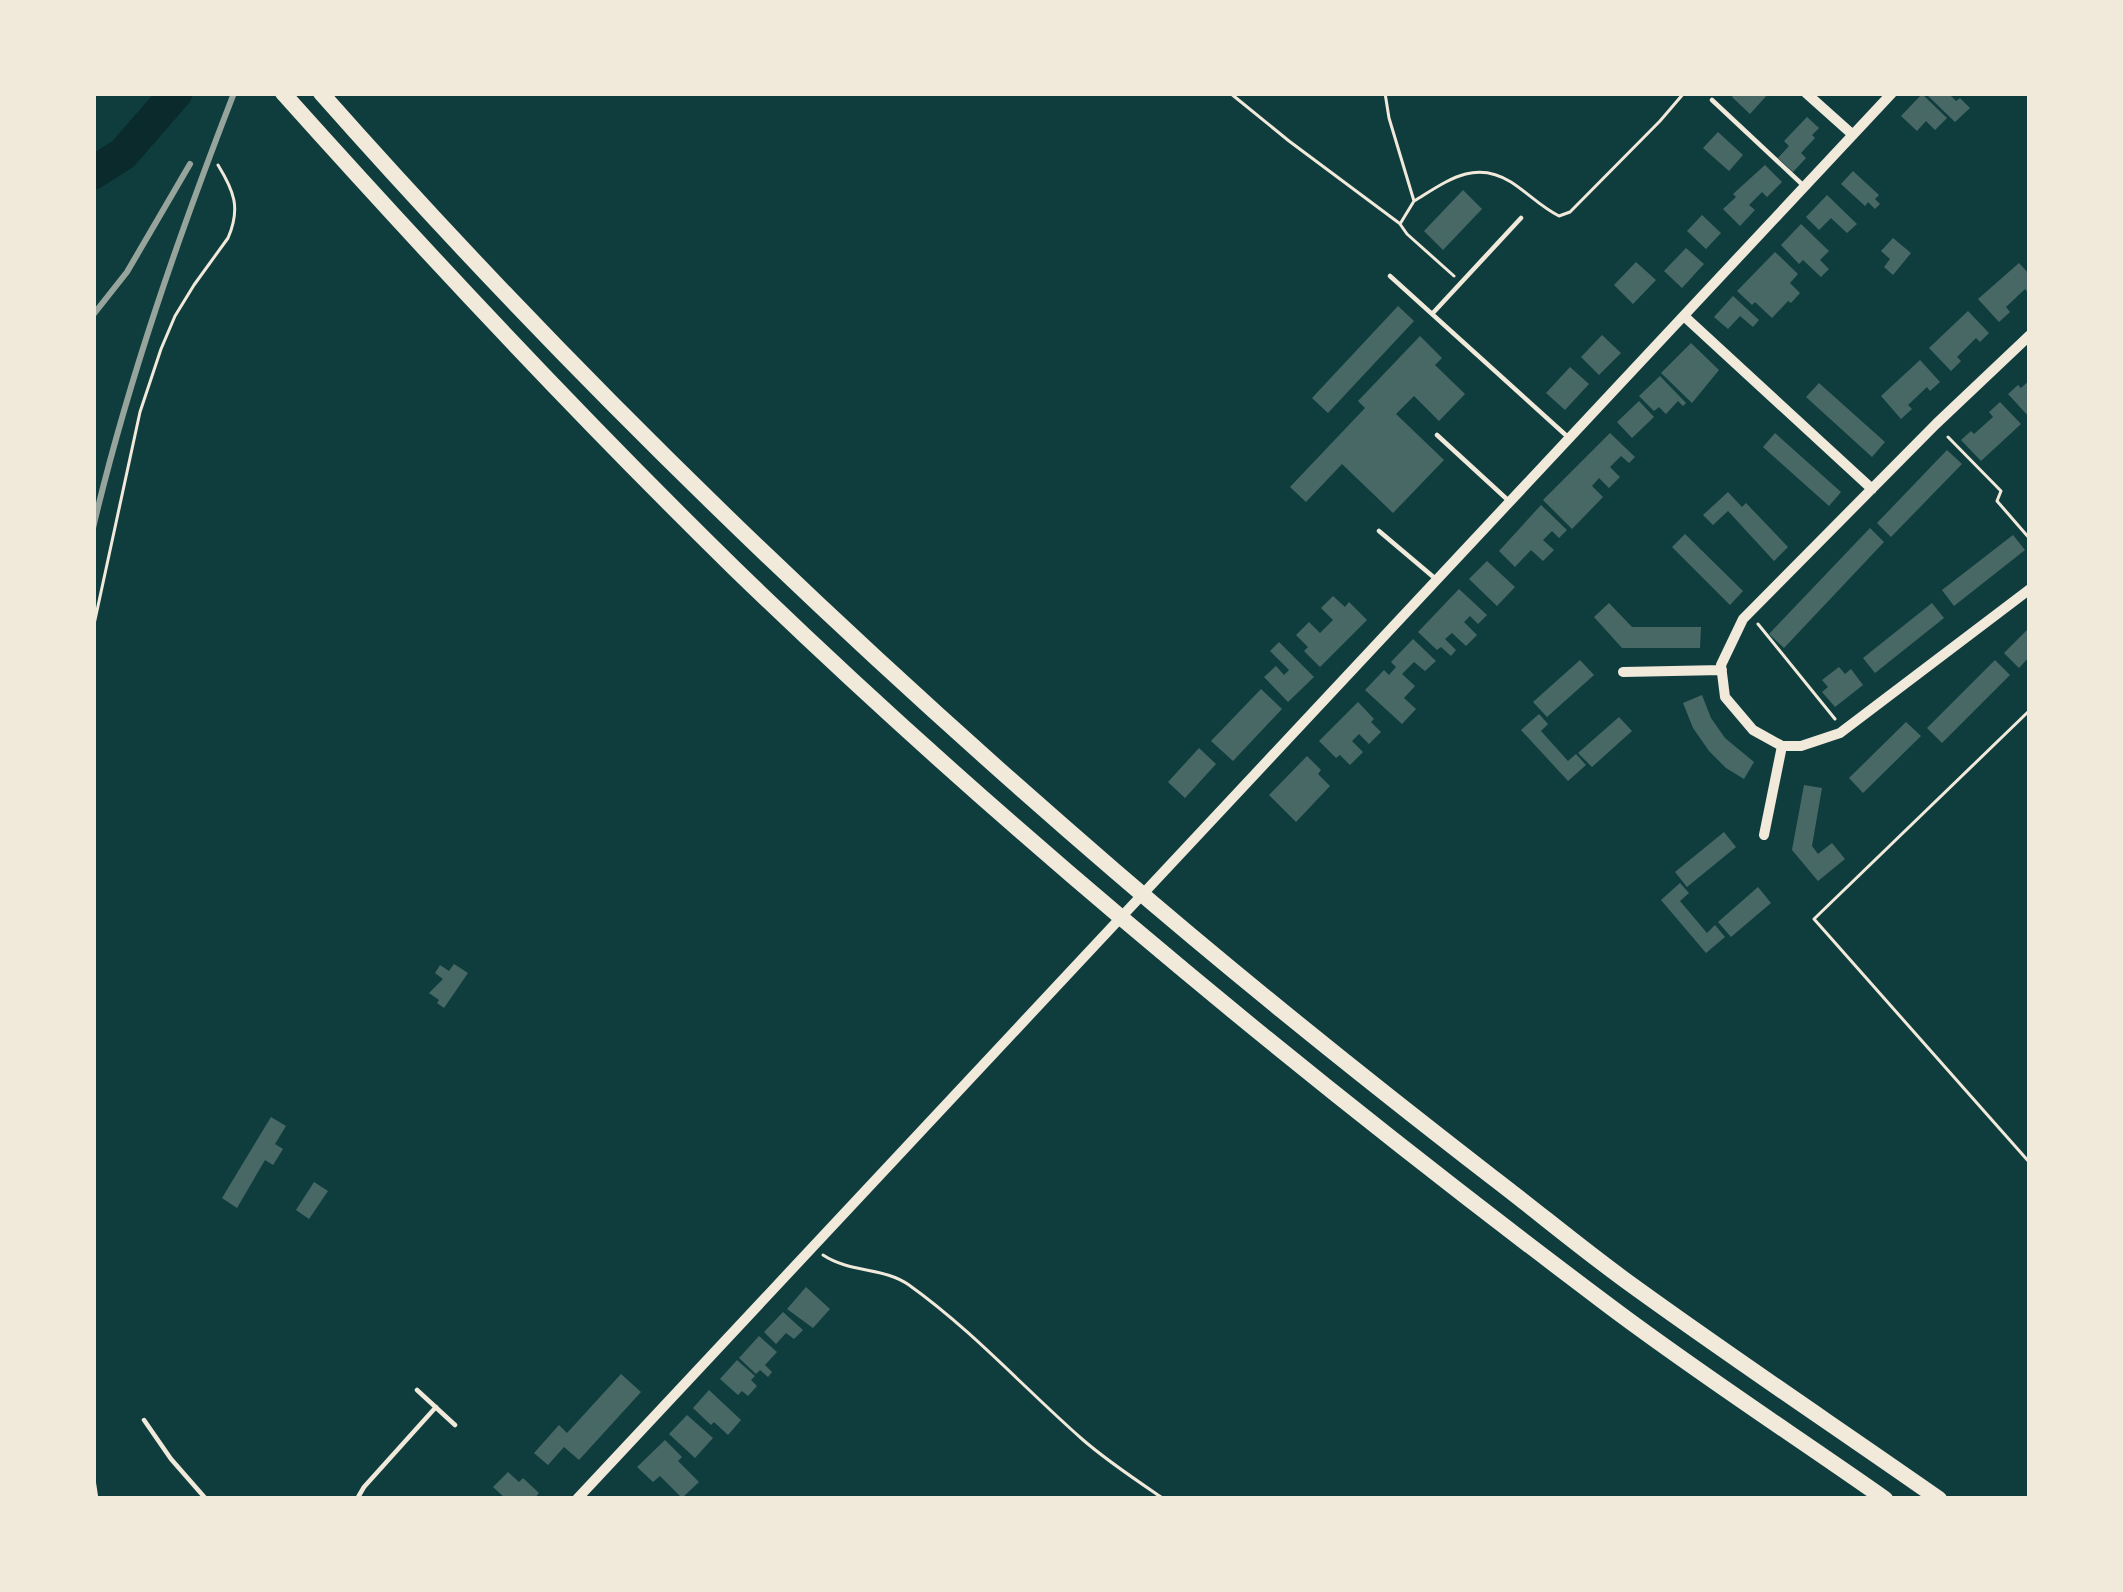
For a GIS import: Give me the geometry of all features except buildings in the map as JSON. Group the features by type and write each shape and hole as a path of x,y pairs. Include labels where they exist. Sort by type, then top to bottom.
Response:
{"highway":[{"path":"322,93 429,214 710,500 883,664 1190,936 1365,1079 1628,1282 1939,1499"},
{"path":"286,96 476,307 678,512 954,772 1351,1105 1607,1304 1885,1499"}],"street":[{"path":"1806,93 1853,135"},
{"path":"577,1499 1892,93"},
{"path":"1684,316 1872,489"},
{"path":"2030,334 1743,619 1721,665 1725,697 1754,730 1782,746 1801,746 1844,730 2030,589"},
{"path":"1623,672 1721,670"},
{"path":"1764,836 1782,746"}],"lane":[{"path":"1712,100 1805,187"},
{"path":"1432,314 1521,218"},
{"path":"1390,276 1569,438"},
{"path":"1438,435 1510,502"},
{"path":"1379,531 1437,580"},
{"path":"417,1390 455,1425"},
{"path":"357,1499 436,1407"},
{"path":"144,1420 206,1499"}],"path":[{"path":"1230,93 1400,224 1462,282"},
{"path":"1385,93 1414,201"},
{"path":"1400,224 1414,201 1467,172 1497,175 1559,216 1570,212 1684,93"},
{"path":"93,629 140,412 161,349 176,316 234,225 236,200 218,164"},
{"path":"1936,424 2001,491 1997,501 2030,539"},
{"path":"1749,613 1844,730"},
{"path":"2030,710 1814,919 2030,1162"},
{"path":"812,1247 847,1267 905,1282 974,1337 1085,1442 1164,1499"},
{"path":"93,1473 97,1499"}],"waterway":[{"path":"93,173 123,154 176,93"}],"railway":[{"path":"93,528 156,308 234,93"},
{"path":"93,315 127,272 190,164"}]}
